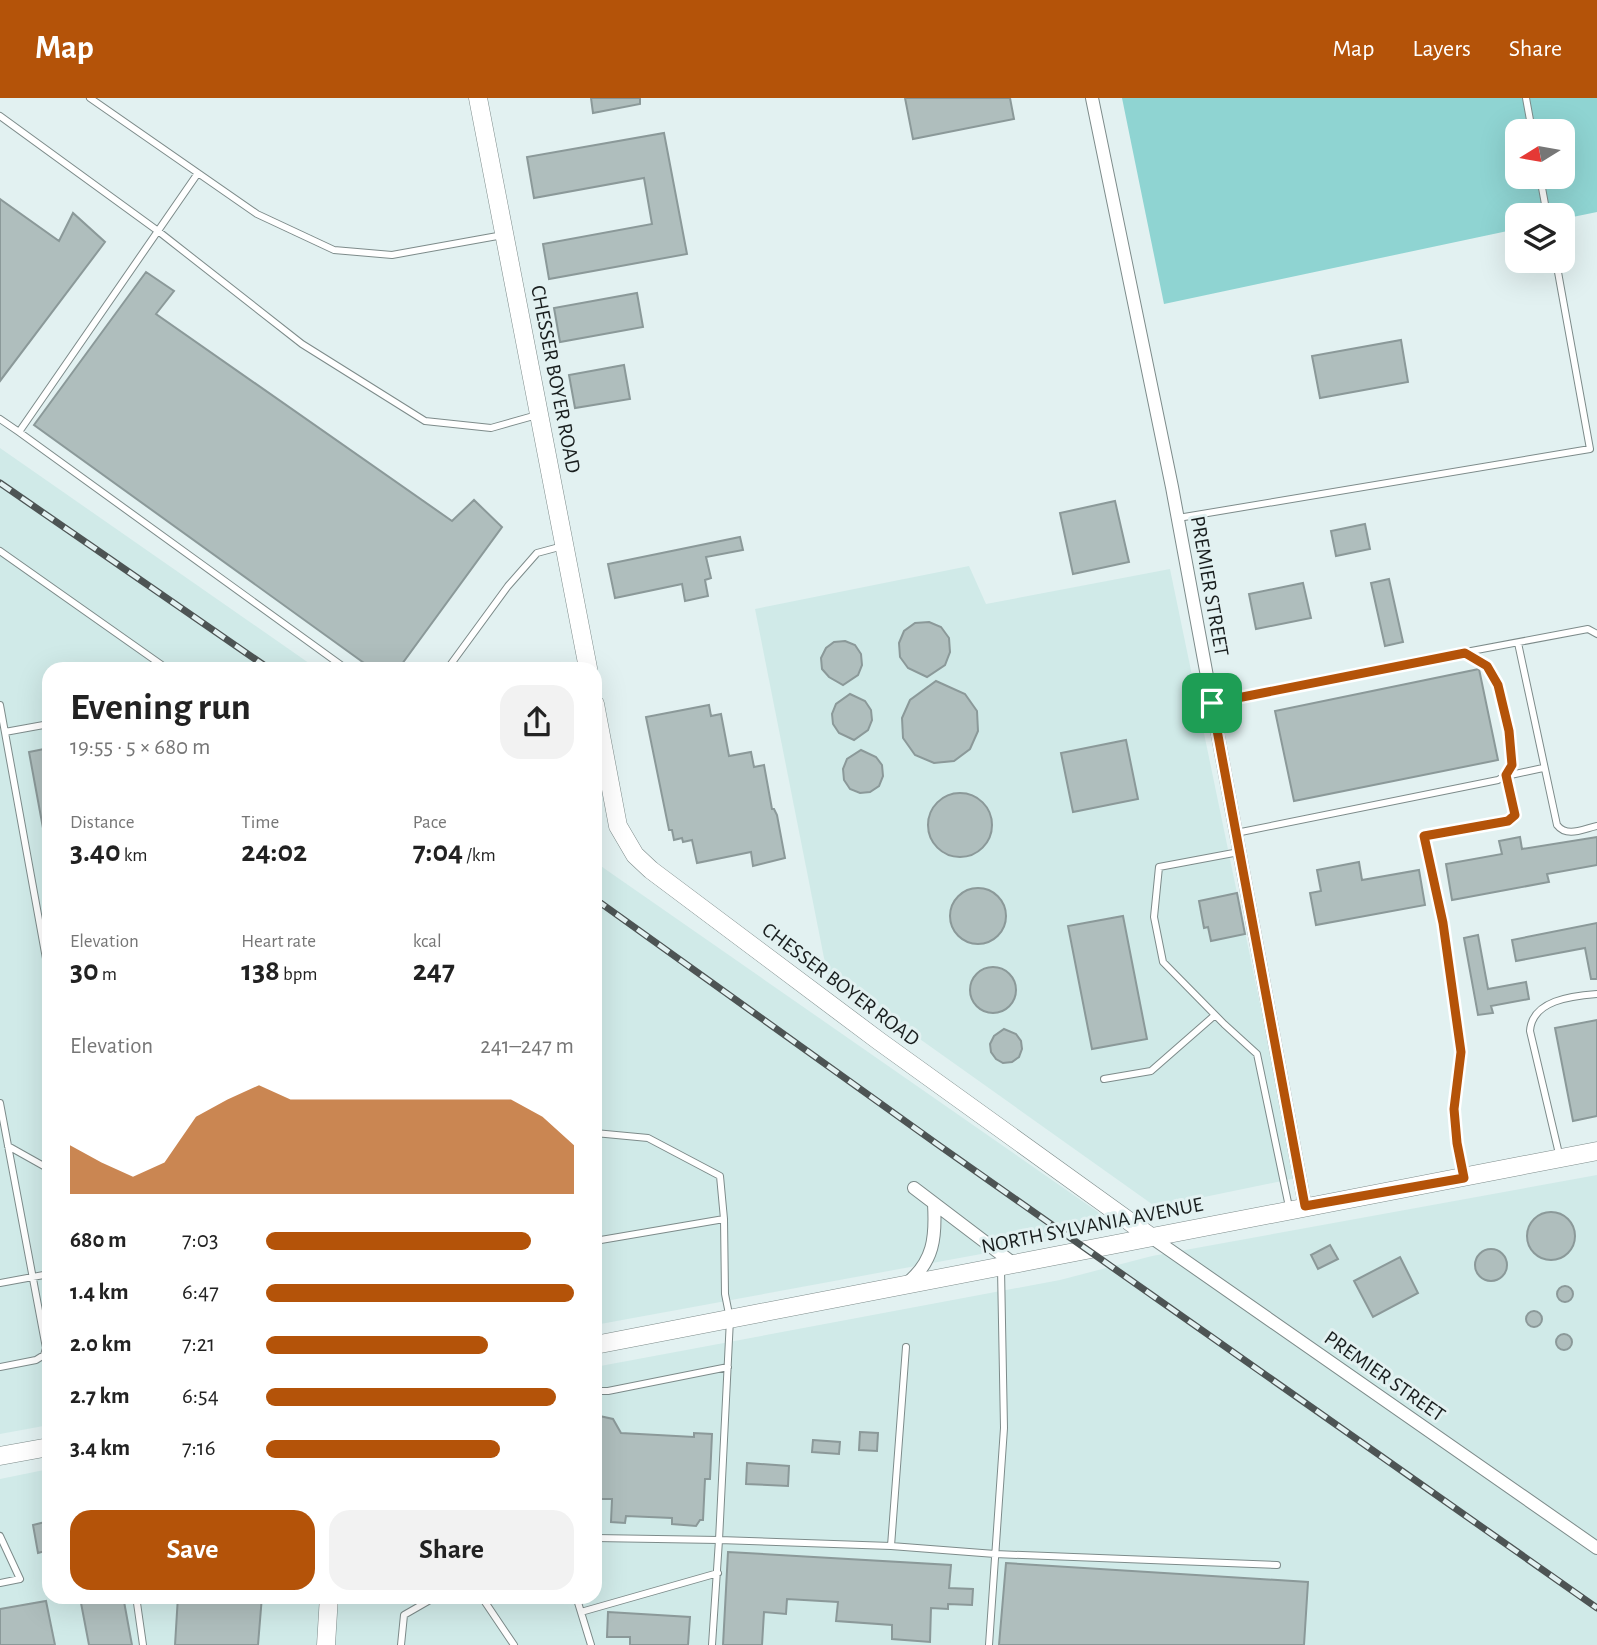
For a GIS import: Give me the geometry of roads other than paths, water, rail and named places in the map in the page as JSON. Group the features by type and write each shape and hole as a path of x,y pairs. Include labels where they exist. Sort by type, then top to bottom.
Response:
{"street":[{"name":"CHESSER BOYER ROAD","path":"478,98 587,662"},
{"name":"PREMIER STREET","path":"1092,98 1178,519 1240,852 1297,1208"},
{"name":"CHESSER BOYER ROAD","path":"602,741 618,826 635,855 879,1041 1151,1237"},
{"name":"NORTH SYLVANIA AVENUE","path":"602,1344 1597,1151"},
{"path":"914,1188 1008,1265"},
{"path":"904,1286 917,1275 930,1257 936,1235 934,1204"},
{"name":"PREMIER STREET","path":"1151,1237 1597,1548"},
{"path":"0,1456 42,1448"},
{"path":"326,1645 329,1604"}],"lane":[{"path":"90,98 257,214 334,250 392,255 505,234"},
{"path":"1525,98 1529,119"},
{"path":"0,116 158,232 302,344 425,421 491,428 539,414"},
{"path":"19,432 198,173"},
{"path":"1178,519 1590,449 1558,273"},
{"path":"0,419 337,662"},
{"path":"452,662 508,586 537,553 565,545"},
{"path":"0,551 157,662"},
{"path":"1212,703 1588,629 1597,634"},
{"path":"1518,642 1553,816 1562,831 1568,833 1597,826"},
{"path":"1460,654 1465,653 1487,666 1498,685 1509,731 1512,765 1506,775 1515,806 1515,815 1508,821 1424,836 1443,923 1461,1052 1454,1109 1464,1178"},
{"path":"0,705 42,936"},
{"path":"5,732 42,725"},
{"path":"1236,834 1498,780 1506,775 1543,768"},
{"path":"1240,852 1159,867 1154,917 1163,962 1257,1054 1297,1208"},
{"path":"1560,1158 1530,1031 1531,1021 1536,1012 1548,1004 1597,994"},
{"path":"1104,1079 1151,1071 1215,1015"},
{"path":"0,1104 42,1326"},
{"path":"602,1133 648,1138 720,1176 724,1219 725,1294 730,1319 712,1645"},
{"path":"8,1145 42,1165"},
{"path":"602,1240 724,1219"},
{"path":"989,1645 1004,1428 1008,1265"},
{"path":"0,1283 42,1275"},
{"path":"891,1546 906,1347"},
{"path":"0,1367 42,1357"},
{"path":"602,1391 728,1367"},
{"path":"0,1536 20,1579 0,1583"},
{"path":"602,1538 891,1546 995,1554 1277,1565"},
{"path":"581,1612 718,1573"},
{"path":"137,1604 142,1645"},
{"path":"401,1645 404,1615 423,1604"},
{"path":"486,1604 514,1645"},
{"path":"578,1604 592,1645"}],"railway":[{"path":"0,483 259,662"},
{"path":"602,904 937,1144 1597,1608"}]}
